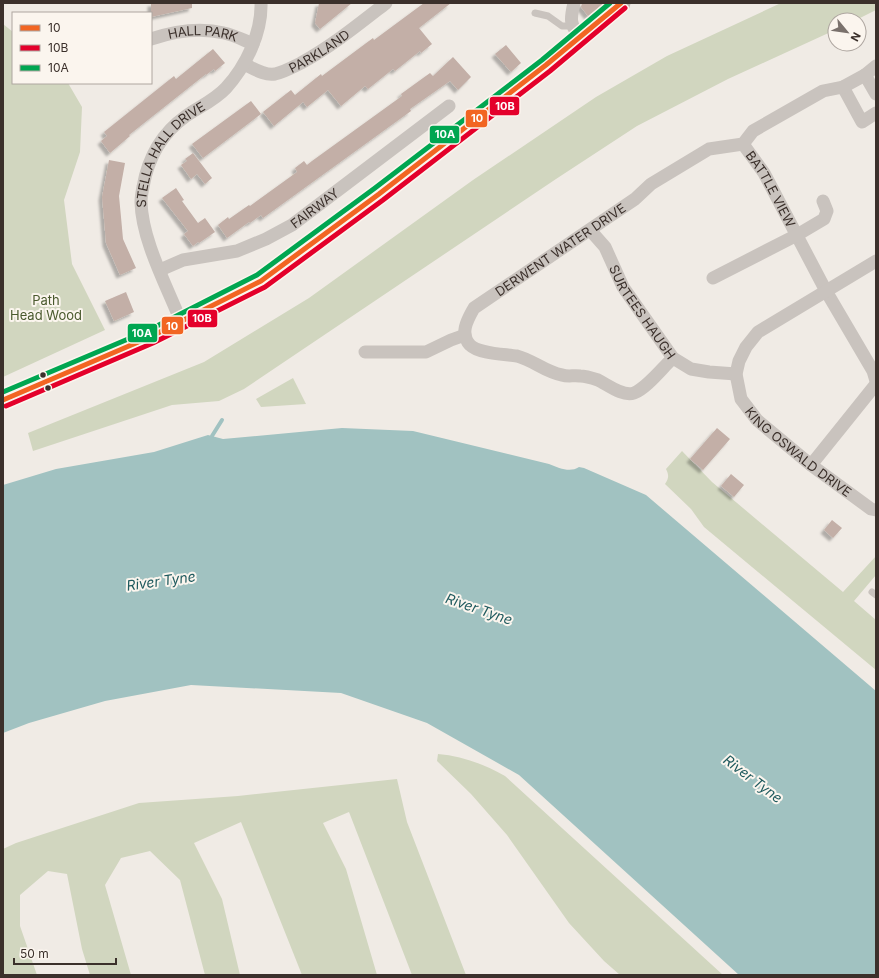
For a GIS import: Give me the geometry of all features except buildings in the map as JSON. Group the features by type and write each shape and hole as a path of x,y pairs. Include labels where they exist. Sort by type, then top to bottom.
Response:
{"main road":[{"path":"3,400 150,337 261,281 379,194 576,31 621,3"}],"street":[{"name":"STELLA HALL DRIVE","path":"182,322 148,241 141,201 144,182 152,158 160,142 170,130 185,117 225,89 244,64 253,44 260,22 261,3"},
{"name":"PARKLAND","path":"244,64 263,73 275,74 290,68 324,49 386,3"},
{"path":"574,3 571,19 576,31"},
{"name":"HALL PARK","path":"152,39 191,30 205,30 225,33 253,44"},
{"path":"744,144 754,131 823,91 842,87 865,75 876,66"},
{"path":"865,75 876,94"},
{"path":"842,87 862,122 876,114"},
{"name":"FAIRWAY","path":"160,270 183,260 237,252 273,236 292,225 449,106"},
{"name":"DERWENT WATER DRIVE","path":"465,335 465,325 474,308 635,200 651,184 710,150 744,144"},
{"name":"BATTLE VIEW","path":"744,144 764,174 826,291 875,377"},
{"name":"BATTLE VIEW","path":"713,278 797,235 824,219 827,211 823,201"},
{"name":"SURTEES HAUGH","path":"590,230 605,247 623,287 673,358 691,368 709,372 736,374"},
{"name":"KING OSWALD DRIVE","path":"876,261 758,332 746,347 739,361 736,374 741,399 757,420 812,465 872,509 876,510"},
{"path":"365,352 426,352 465,335 469,344 476,349 518,357 532,362 550,373 563,376 579,375 596,380 624,393 634,393 643,388 673,358"},
{"path":"812,465 875,377"}],"lane":[{"path":"535,13 548,16 562,26 576,31"}],"green space":[{"path":"781,3 876,3 876,10 867,14 867,12 827,12 827,34 728,79 637,126 244,389 219,401 172,405 33,451 28,433 204,362 309,298 473,180 596,97 667,56"},
{"name":"Path Head Wood","path":"3,24 12,31 12,84 69,84 82,107 80,152 64,200 72,264 105,330 3,377"},
{"path":"293,378 306,404 261,407 256,399"},
{"path":"682,451 712,482 843,592 876,556 876,575 854,601 876,620 876,670 704,527 691,509 665,484 668,476 666,469"},
{"path":"438,754 473,761 505,776 723,975 620,975 604,961 569,923 507,835 471,794 437,761"},
{"path":"397,779 407,822 466,975 412,975 349,812 323,823 346,869 377,975 302,975 241,822 194,843 222,899 240,975 205,975 180,880 150,851 121,858 105,885 131,975 90,975 82,949 67,874 48,871 20,895 20,926 37,975 3,975 3,849 16,843 139,803 238,796"}],"water":[{"name":"River Tyne","path":"342,428 413,431 568,470 579,467 584,468 646,495 876,691 876,975 739,975 519,775 427,723 341,693 191,685 105,701 29,723 3,733 3,485 56,469 154,452 208,435 223,439"}],"waterway":[{"path":"212,436 222,420"}],"transit line":[{"name":"10A","path":"3,392 147,331 257,275 375,188 542,60 610,3"},
{"name":"10","path":"3,400 150,337 261,281 379,194 546,65 621,3"},
{"name":"10B","path":"6,406 153,343 265,287 383,200 550,71 625,8"}]}
